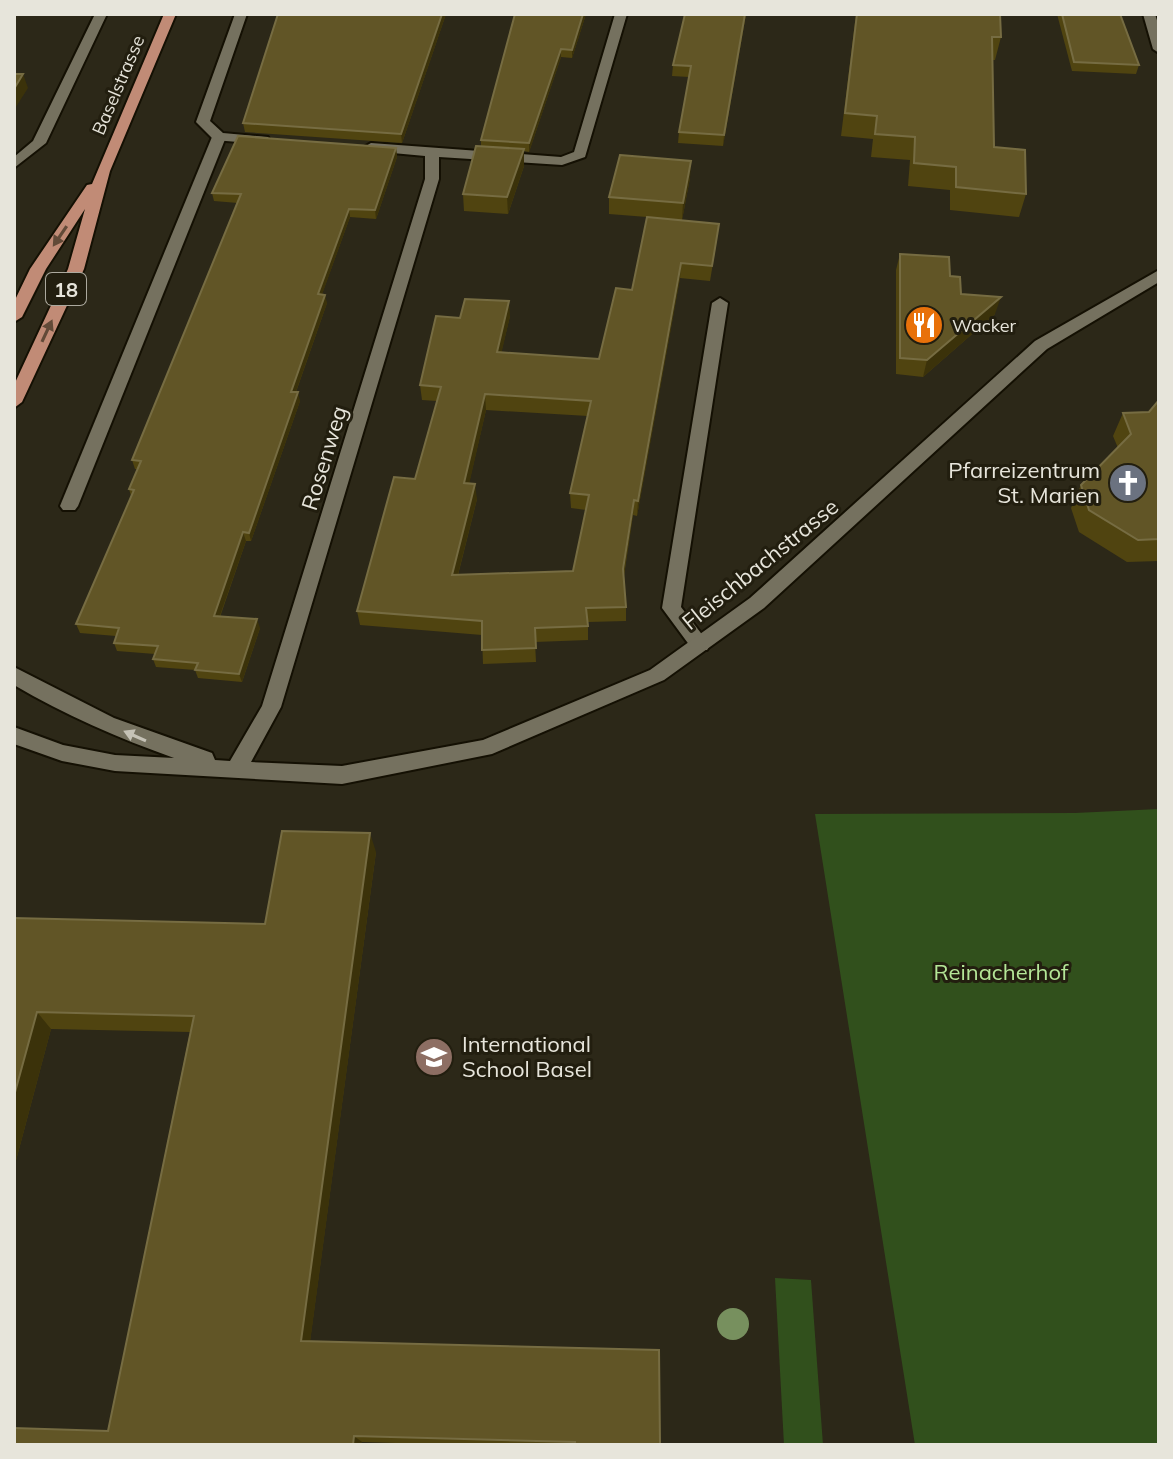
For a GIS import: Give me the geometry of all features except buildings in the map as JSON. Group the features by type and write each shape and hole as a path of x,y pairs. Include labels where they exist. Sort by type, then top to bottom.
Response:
{"main road":[{"name":"Baselstrasse","path":"14,402 76,269 103,171 170,14"},
{"name":"Baselstrasse","path":"14,317 38,269 103,171"}],"street":[{"path":"14,164 39,143 101,14"},
{"path":"241,14 203,122 219,137 280,141"},
{"path":"356,146 562,161 580,154 621,14"},
{"path":"1149,14 1159,49"},
{"path":"69,506 219,137"},
{"name":"Rosenweg","path":"236,769 271,707 432,179 432,152"},
{"name":"Fleischbachstrasse","path":"14,735 62,753 115,763 342,775 485,748 657,675 700,645 769,593 1041,345 1159,275"},
{"path":"700,645 671,608 720,303"},
{"name":"Fleischbachstrasse","path":"14,675 85,715 148,742 236,769"}],"green space":[{"name":"Reinacherhof","path":"1159,809 1159,1445 915,1445 815,814 1075,813"},
{"path":"775,1278 811,1280 823,1445 784,1445"}],"place":[{"name":"Wacker","path":"924,325"},
{"name":"Pfarreizentrum St. Marien","path":"1128,483"},
{"name":"International School Basel","path":"434,1057"}]}
